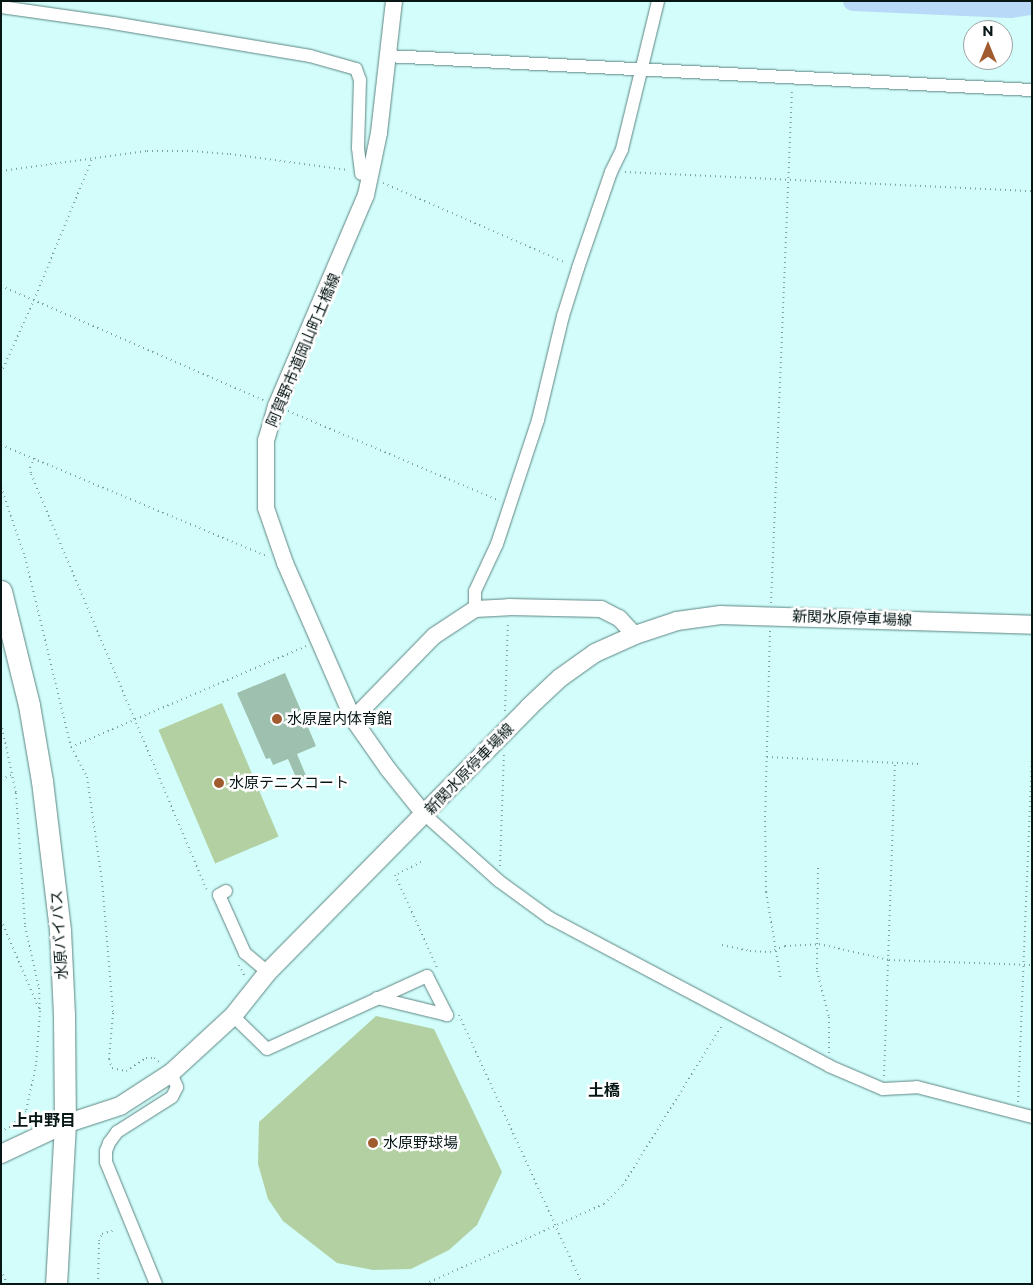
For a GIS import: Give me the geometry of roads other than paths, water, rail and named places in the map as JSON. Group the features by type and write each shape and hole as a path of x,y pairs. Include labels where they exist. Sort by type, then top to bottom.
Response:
{"highway":[{"name":"水原バイパス","path":"1,591 29,705 53,856 64,1005 65,1124 56,1284"}],"main road":[{"name":"新関水原停車場線","path":"1,1154 65,1124 120,1106 170,1073 233,1016 268,972 383,854 560,678 595,653 635,635 677,621 721,615 1032,624"}],"street":[{"name":"阿賀野市道岡山町土橋線","path":"394,1 379,133 365,176 359,216 276,406 266,440 266,508 285,563 353,720 388,769 424,814"},
{"path":"475,609 475,591 497,544 538,420 563,316 578,268 611,172 622,149 658,1"},
{"path":"1,7 113,22 310,56 356,69 360,80 358,148 365,176"},
{"path":"388,49 642,67 1032,90"},
{"path":"353,720 434,636 475,609 509,607 601,609 619,618 635,635"},
{"path":"424,814 499,880 550,918 730,1011 829,1066 883,1089 917,1087 1032,1117"},
{"path":"226,891 219,895 245,953 268,972"},
{"path":"233,1016 267,1049 378,998 427,976 447,1014 378,998"},
{"path":"156,1284 106,1162 106,1151 117,1132 172,1097 177,1087 170,1073"}],"waterway":[{"path":"853,1 1010,8 1032,5"}],"place":[{"name":"水原屋内体育館","path":"277,719"},
{"name":"水原テニスコート","path":"219,783"},
{"name":"水原野球場","path":"373,1143"}],"district":[{"name":"土橋","path":"604,1091"},
{"name":"上中野目","path":"44,1121"}]}
